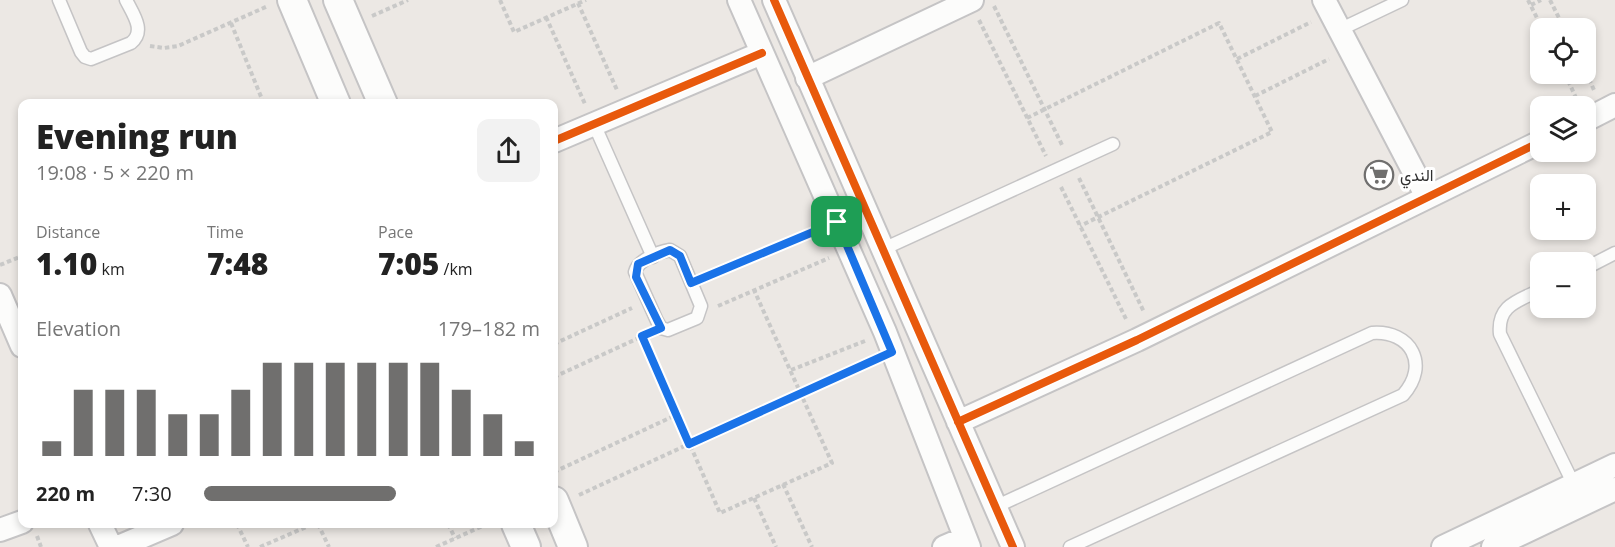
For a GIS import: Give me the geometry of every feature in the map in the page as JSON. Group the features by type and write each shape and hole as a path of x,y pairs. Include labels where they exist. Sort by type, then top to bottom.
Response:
{"street":[{"path":"338,0 381,99"},
{"path":"739,0 889,342 967,543 944,547"},
{"path":"774,0 881,250 1013,547"},
{"path":"807,78 972,0"},
{"path":"281,2 333,99"},
{"path":"1336,23 1427,197"},
{"path":"558,139 762,53"},
{"path":"1596,115 1615,105"},
{"path":"958,422 1137,340 1530,147"},
{"path":"0,295 18,337"},
{"path":"1493,547 1578,494 1615,465"},
{"path":"1443,547 1578,494 1615,489"},
{"path":"558,511 573,547"},
{"path":"0,530 18,523"},
{"path":"102,528 111,547"},
{"path":"118,547 163,528"},
{"path":"518,528 526,547"}],"lane":[{"path":"59,0 85,57 92,59 136,39 139,33 138,26 126,0"},
{"path":"1336,23 1402,0"},
{"path":"594,124 652,257"},
{"path":"881,250 1113,144"},
{"path":"665,251 676,252 680,256 691,283 701,306 697,318 673,329 661,328 636,273 638,264 665,251"},
{"path":"1596,263 1615,253"},
{"path":"1530,296 1504,310 1499,322 1500,334 1578,494"},
{"path":"995,507 1372,333 1383,332 1395,335 1412,351 1416,363 1415,375 1411,386 1403,394 1070,547"}],"path":[{"path":"350,26 408,0"},
{"path":"500,0 514,32 586,0"},
{"path":"1537,18 1530,2 1541,0"},
{"path":"1550,0 1559,18"},
{"path":"136,39 149,46 164,48 178,46 281,2"},
{"path":"578,3 626,110"},
{"path":"546,17 594,124"},
{"path":"231,23 262,99"},
{"path":"1027,117 1219,23 1255,96 1272,132 1080,226"},
{"path":"1237,59 1336,23"},
{"path":"1255,96 1336,23"},
{"path":"691,283 837,222"},
{"path":"700,313 849,250"},
{"path":"0,265 18,258"},
{"path":"642,336 720,513 832,463 754,290"},
{"path":"558,342 648,301"},
{"path":"558,375 661,328"},
{"path":"791,370 889,342"},
{"path":"558,503 801,394 889,342"},
{"path":"558,470 676,415"},
{"path":"783,484 812,547"},
{"path":"754,498 776,547"},
{"path":"239,528 248,547"},
{"path":"260,547 304,528"},
{"path":"320,528 329,547"},
{"path":"450,528 455,538"},
{"path":"436,547 478,528"}],"cycle path":[{"path":"774,0 1013,547"},
{"path":"558,139 762,53"},
{"path":"958,422 1137,340 1530,147"}],"place":[{"name":"الندي","path":"1379,175"}],"route":[{"path":"837,222 892,352 689,444 642,336 661,328 636,277 638,264 665,251 676,252 680,256 691,283 837,222"}]}
